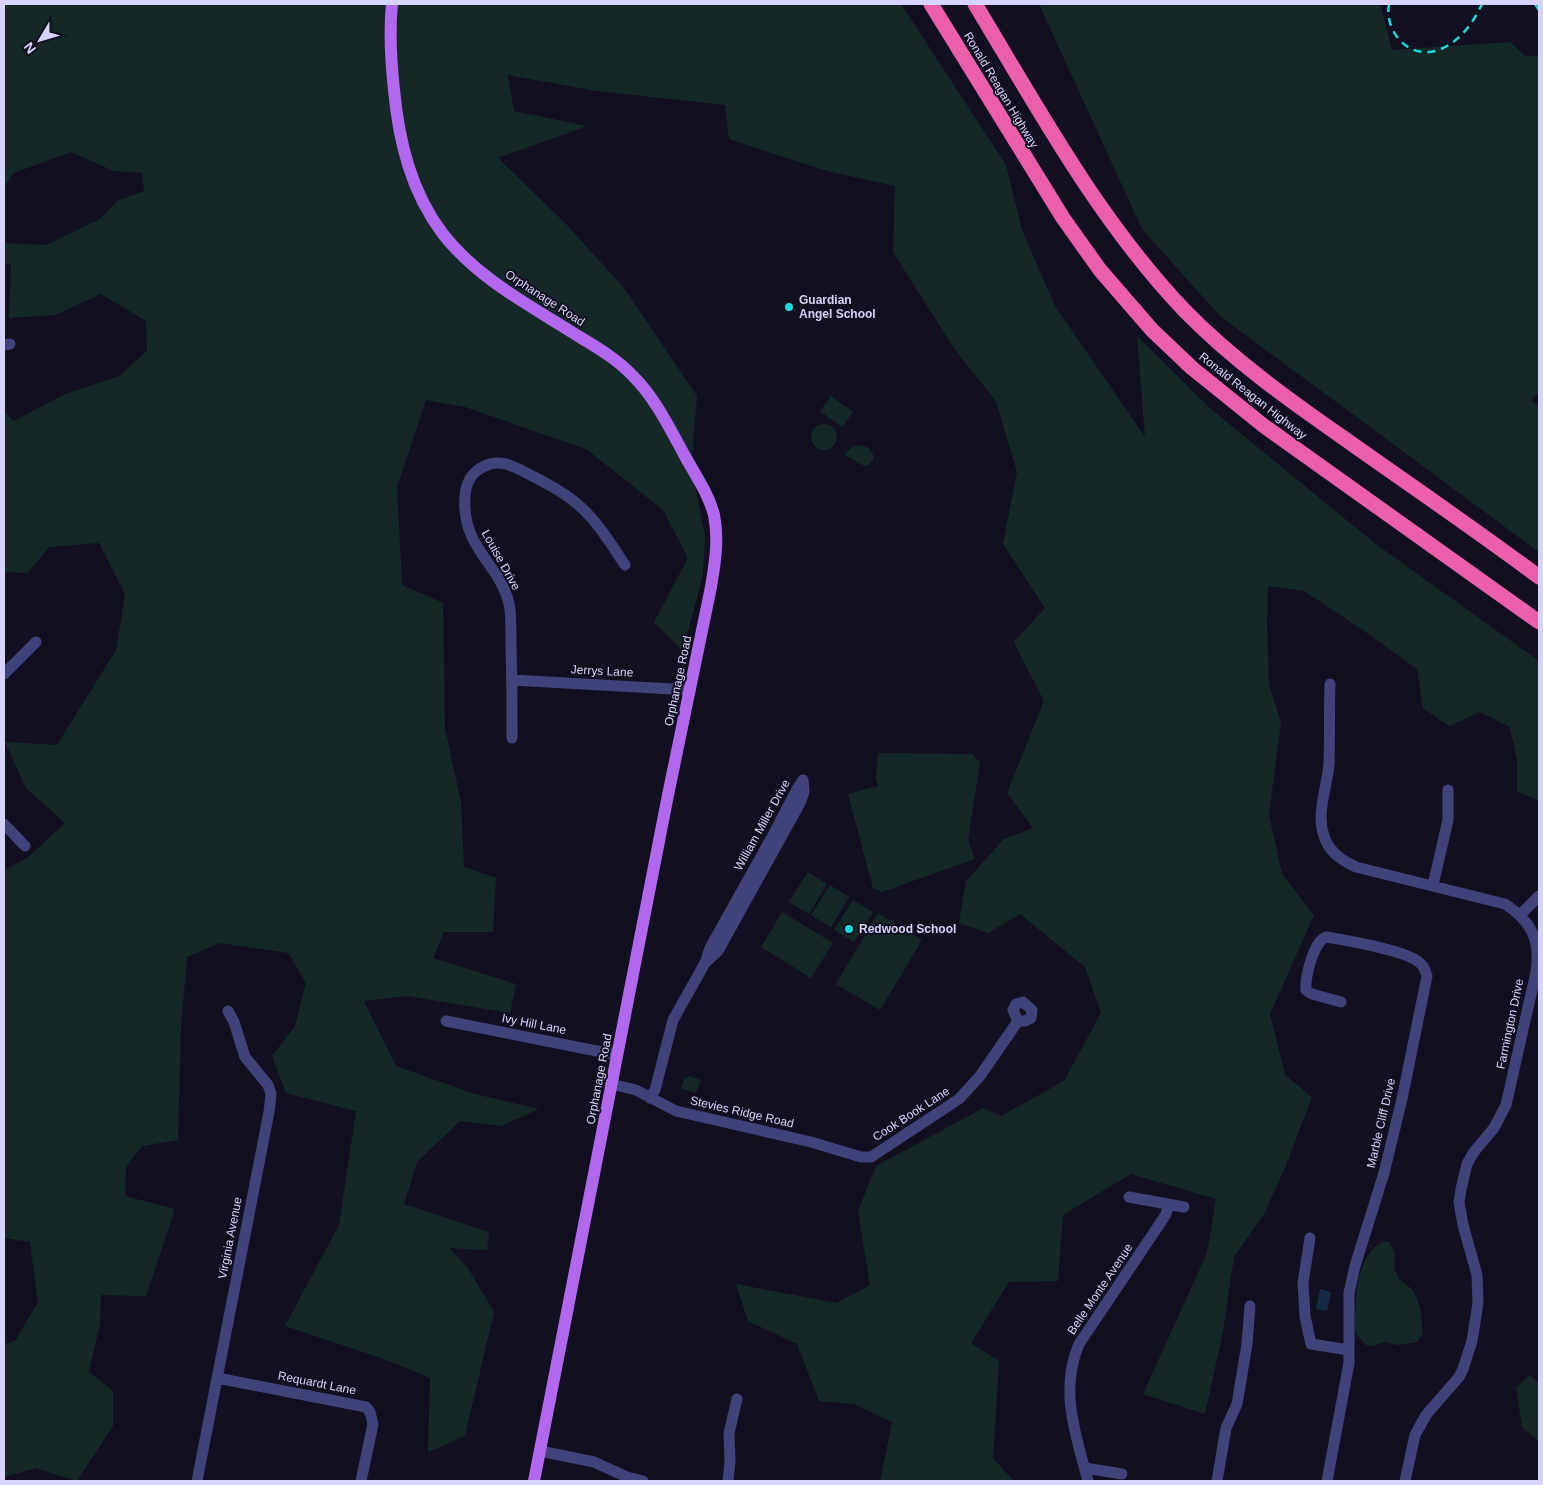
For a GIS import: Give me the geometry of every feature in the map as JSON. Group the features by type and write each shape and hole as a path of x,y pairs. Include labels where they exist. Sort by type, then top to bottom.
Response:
{"highway":[{"name":"Ronald Reagan Highway","path":"931,4 1063,218 1100,270 1152,330 1192,368 1264,426 1539,622"},
{"name":"Ronald Reagan Highway","path":"975,4 1092,195 1134,252 1186,312 1235,357 1289,400 1539,577"}],"main road":[{"name":"Orphanage Road","path":"392,4 392,69 401,140 413,182 432,219 457,250 488,277 608,355 633,375 656,404 708,499 716,529 716,559 534,1481"}],"street":[{"name":"Louise Drive","path":"512,738 510,610 498,578 472,540 467,526 465,515 466,488 473,474 484,466 501,463 517,468 556,490 577,504 587,514 625,565"},
{"path":"4,674 36,642"},
{"name":"Jerrys Lane","path":"512,680 690,690"},
{"name":"Farmington Drive","path":"1330,684 1329,765 1321,817 1326,842 1337,856 1356,867 1504,904 1520,915 1532,932 1536,941 1538,959 1506,1105 1494,1128 1466,1164 1461,1189 1459,1202 1463,1225 1477,1275 1478,1303 1472,1340 1459,1377 1426,1415 1417,1431 1406,1481"},
{"name":"William Miller Drive","path":"650,1098 655,1090 673,1020 705,963 710,948 803,780 804,792 800,803 718,951 705,963"},
{"path":"1433,885 1448,820 1448,790"},
{"path":"4,824 25,846"},
{"path":"1520,915 1539,896"},
{"name":"Marble Cliff Drive","path":"1327,1481 1349,1363 1349,1293 1355,1266 1384,1173 1393,1136 1427,976 1425,968 1415,959 1397,952 1327,937 1322,938 1314,951 1306,990 1312,994 1341,1002"},
{"name":"Virginia Avenue","path":"197,1481 271,1094 268,1085 245,1057 234,1022 228,1011"},
{"name":"Ivy Hill Lane","path":"446,1021 617,1055"},
{"name":"Cook Book Lane","path":"871,1156 959,1099 980,1076 1018,1021"},
{"name":"Stevies Ridge Road","path":"611,1084 636,1090 676,1111 811,1142 860,1157 871,1156"},
{"path":"1129,1197 1169,1206 1184,1207"},
{"name":"Belle Monte Avenue","path":"1088,1481 1070,1415 1069,1396 1074,1355 1079,1344 1165,1216 1169,1206"},
{"path":"1310,1238 1303,1282 1305,1316 1311,1344 1349,1350"},
{"path":"1217,1481 1226,1428 1237,1404 1247,1344 1250,1306"},
{"name":"Requardt Lane","path":"217,1378 366,1407 370,1412 372,1424 361,1481"},
{"path":"728,1481 730,1461 729,1433 737,1399"},
{"path":"540,1451 594,1462 628,1477 643,1481"},
{"path":"1084,1468 1122,1474"}],"green space":[{"path":"4,4 901,4 1006,165 1022,230 1055,306 1145,437 1137,336 1212,410 1377,545 1539,661 1539,800 1517,792 1517,760 1510,727 1480,712 1449,726 1423,708 1417,669 1304,591 1268,586 1269,685 1281,722 1269,815 1282,874 1314,915 1270,1014 1285,1075 1312,1097 1285,1168 1264,1214 1234,1257 1223,1331 1205,1414 1143,1394 1207,1253 1216,1199 1131,1174 1063,1215 1058,1281 1009,1282 971,1343 999,1361 993,1458 1014,1481 880,1481 892,1422 854,1404 819,1401 797,1344 748,1321 736,1284 837,1303 870,1285 858,1211 876,1166 983,1108 1001,1116 1064,1081 1101,1013 1085,967 1020,914 988,933 959,923 966,881 1004,839 1033,828 1007,793 1044,701 1014,642 1045,608 1003,544 1017,472 996,401 955,350 893,252 895,186 827,171 729,139 725,105 597,91 508,75 514,111 587,126 498,158 566,224 624,288 697,396 691,468 705,536 703,574 683,651 654,622 688,558 663,510 586,449 465,407 426,400 397,487 402,585 443,603 445,728 461,802 464,867 496,878 493,932 444,932 433,958 516,984 510,1013 408,996 364,1001 396,1066 475,1094 539,1109 501,1126 460,1121 417,1162 404,1204 489,1232 487,1250 449,1248 468,1268 494,1312 465,1436 428,1452 430,1378 384,1359 285,1326 339,1225 356,1111 286,1093 272,1056 295,1026 306,983 288,953 219,943 187,957 181,1027 178,1140 142,1146 126,1167 125,1196 175,1209 146,1296 101,1295 100,1324 89,1372 113,1391 113,1426 77,1481 36,1468 4,1477 4,1344 15,1341 38,1302 30,1242 4,1238 4,870 27,858 65,823 26,788 5,742 57,745 116,650 125,594 99,543 49,547 28,573 4,572 4,411 14,421 65,394 119,376 147,351 146,321 101,294 55,315 9,318 11,264 4,264 4,243 46,245 100,219 117,201 144,191 142,173 114,171 71,152 14,173 4,186"},
{"path":"1039,4 1380,4 1392,50 1510,42 1525,56 1539,56 1539,392 1531,400 1539,407 1539,552 1220,316 1142,229"},
{"path":"831,396 853,412 842,427 820,411"},
{"path":"824,424 833,428 837,437 833,446 824,450 815,446 811,437 815,428"},
{"path":"862,445 873,454 873,460 869,465 864,466 846,456 845,453 854,446"},
{"path":"878,753 972,754 980,763 968,840 975,859 882,892 873,888 848,794 878,786 876,778"},
{"path":"808,872 827,884 809,914 789,902"},
{"path":"830,885 849,897 831,927 811,915"},
{"path":"853,900 873,912 854,942 834,930"},
{"path":"782,912 833,943 811,978 761,947"},
{"path":"878,913 922,940 880,1010 836,984"},
{"path":"690,1076 701,1080 696,1093 681,1088 684,1079"},
{"path":"1385,1241 1390,1243 1395,1254 1394,1268 1399,1279 1413,1290 1420,1307 1423,1334 1417,1342 1398,1345 1384,1342 1374,1346 1366,1345 1355,1333 1356,1295 1362,1268 1367,1256 1375,1247"},
{"path":"1530,1375 1539,1384 1539,1441 1522,1427 1516,1387"}],"water":[{"path":"1320,1289 1331,1292 1327,1311 1316,1309"}],"railway":[{"path":"1389,4 1389,15 1395,34 1410,48 1420,52 1441,49 1455,41 1475,18 1482,4"},
{"path":"1535,4 1539,10"}],"place":[{"name":"Guardian Angel School","path":"789,307"},
{"name":"Redwood School","path":"849,929"}]}
